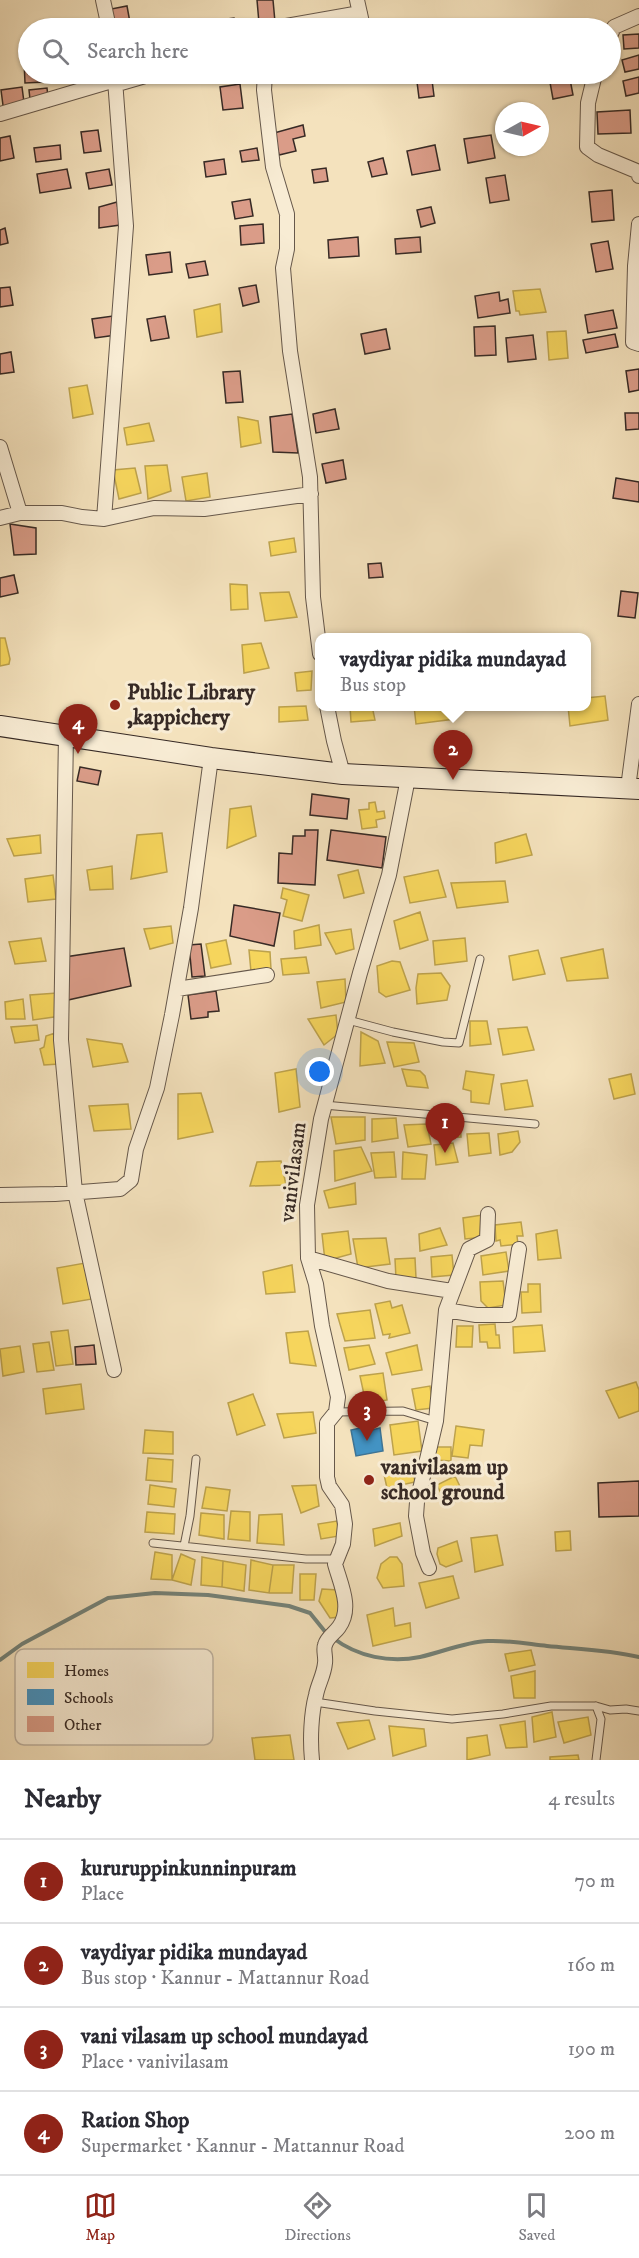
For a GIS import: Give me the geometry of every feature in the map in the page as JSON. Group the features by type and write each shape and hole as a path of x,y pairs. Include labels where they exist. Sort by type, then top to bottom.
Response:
{"main road":[{"path":"0,726 211,758 343,774 633,789"}],"street":[{"path":"103,0 107,18"},
{"path":"313,18 358,6"},
{"path":"621,24 639,16"},
{"path":"0,114 93,84"},
{"path":"104,519 126,226 116,84"},
{"path":"264,84 273,167 287,214 287,249 283,268 289,334 310,477 313,597 317,633"},
{"path":"593,84 588,103 587,147 598,155 639,172 639,176"},
{"path":"639,224 635,266 633,342 639,344"},
{"path":"0,447 20,513"},
{"path":"0,518 20,513 62,513 104,519 154,508 204,509 310,494"},
{"path":"633,789 639,704"},
{"path":"328,711 343,774"},
{"path":"66,735 61,1040 75,1192 114,1370"},
{"path":"0,1195 120,1189 131,1180 136,1149 157,1088 177,989 191,908 211,758"},
{"name":"vanivilasam","path":"315,1702 325,1664 328,1639 344,1617 344,1594 335,1564 343,1544 345,1524 342,1505 329,1486 327,1477 327,1422 336,1412 338,1397 322,1326 316,1284 308,1258 306,1205 314,1150 324,1105 389,875 408,778"},
{"path":"177,989 267,975"},
{"path":"429,1568 423,1553 416,1516 417,1502 436,1420 446,1310 469,1249 487,1240 488,1214"},
{"path":"446,1310 476,1315 509,1315 519,1249"},
{"path":"308,1258 388,1281 452,1291"},
{"path":"312,1760 311,1740 315,1702"}],"lane":[{"path":"348,1020 393,1032 459,1043 480,959"},
{"path":"324,1105 535,1124"},
{"path":"336,1412 403,1411 436,1420"},
{"path":"184,1546 190,1516 196,1459"},
{"path":"153,1543 306,1559 336,1559"},
{"path":"315,1702 375,1712 452,1719 551,1706 596,1706 610,1710 639,1711"},
{"path":"596,1706 601,1719 596,1760"}],"building: Homes":[{"path":"540,289 546,312 520,315 519,311 516,311 513,291"},
{"path":"220,304 222,332 197,337 194,310"},
{"path":"566,331 568,358 549,360 547,332"},
{"path":"87,385 93,414 73,418 69,388"},
{"path":"238,417 258,421 261,443 241,447"},
{"path":"149,423 154,441 127,445 124,428"},
{"path":"167,465 171,491 148,499 145,466"},
{"path":"135,468 141,493 119,499 113,470"},
{"path":"207,473 210,497 186,501 182,477"},
{"path":"294,538 296,552 271,556 269,542"},
{"path":"230,584 247,585 248,609 231,610"},
{"path":"289,592 297,617 265,621 260,593"},
{"path":"0,638 5,638 10,659 9,664 0,666"},
{"path":"261,643 269,668 244,673 242,645"},
{"path":"312,671 311,690 297,691 295,673"},
{"path":"605,696 608,720 570,726 568,711 591,711 591,697"},
{"path":"306,706 308,720 279,722 279,707"},
{"path":"350,711 373,711 375,720 351,722"},
{"path":"415,711 454,711 455,719 416,724"},
{"path":"375,802 377,812 384,811 385,818 376,820 377,827 362,829 359,810 369,809 369,803"},
{"path":"251,806 256,836 227,848 230,809"},
{"path":"162,833 167,872 131,879 137,835"},
{"path":"526,834 532,855 496,863 495,843"},
{"path":"40,835 41,853 14,856 7,839"},
{"path":"112,866 113,889 90,890 87,870"},
{"path":"358,870 364,893 344,898 338,875"},
{"path":"438,870 446,897 410,903 404,877"},
{"path":"53,875 56,899 28,902 25,879"},
{"path":"505,881 508,902 457,908 451,883"},
{"path":"283,888 309,895 302,921 283,916 287,900 281,898"},
{"path":"420,912 428,940 400,949 394,921"},
{"path":"319,925 321,945 295,949 294,931"},
{"path":"171,926 173,943 150,949 144,929"},
{"path":"351,929 354,949 336,954 325,933"},
{"path":"41,938 46,961 15,964 9,942"},
{"path":"465,938 467,961 435,965 433,941"},
{"path":"226,940 231,964 211,968 206,944"},
{"path":"603,949 608,978 567,981 561,958"},
{"path":"249,950 270,952 271,969 251,972"},
{"path":"538,950 545,974 513,980 509,956"},
{"path":"306,957 309,973 283,975 281,959"},
{"path":"392,961 400,962 410,990 386,997 379,992 377,966"},
{"path":"441,973 450,986 447,1000 417,1004 418,974"},
{"path":"345,979 346,1002 321,1008 317,982"},
{"path":"57,993 61,1016 33,1020 30,995"},
{"path":"23,999 25,1019 6,1019 5,1002"},
{"path":"336,1015 338,1034 324,1045 308,1019"},
{"path":"470,1021 487,1021 491,1044 470,1046"},
{"path":"37,1025 39,1040 15,1043 11,1027"},
{"path":"527,1027 534,1050 503,1055 498,1029"},
{"path":"361,1032 378,1041 385,1063 360,1066"},
{"path":"55,1033 59,1064 44,1065 40,1049 44,1047 46,1036"},
{"path":"87,1039 122,1044 128,1062 93,1067"},
{"path":"387,1042 414,1043 419,1062 394,1067"},
{"path":"296,1069 300,1107 279,1112 275,1073"},
{"path":"402,1069 420,1071 425,1076 428,1088 407,1086"},
{"path":"466,1071 494,1075 489,1104 471,1102 471,1091 463,1089"},
{"path":"631,1074 635,1094 614,1099 609,1079"},
{"path":"527,1080 533,1106 505,1110 501,1084"},
{"path":"201,1093 213,1132 178,1139 178,1094"},
{"path":"128,1104 131,1129 94,1131 89,1106"},
{"path":"331,1117 365,1117 365,1140 336,1144"},
{"path":"396,1118 398,1138 372,1142 372,1119"},
{"path":"460,1121 461,1137 438,1138 437,1122"},
{"path":"427,1124 431,1144 408,1147 404,1125"},
{"path":"518,1131 520,1142 512,1152 500,1155 498,1134"},
{"path":"489,1133 491,1153 469,1156 467,1134"},
{"path":"453,1143 458,1162 436,1165 434,1145"},
{"path":"361,1147 372,1171 335,1181 334,1151"},
{"path":"394,1152 396,1177 375,1178 371,1153"},
{"path":"403,1152 427,1155 425,1179 402,1179"},
{"path":"281,1161 286,1185 250,1186 257,1162"},
{"path":"355,1183 356,1204 329,1208 324,1191"},
{"path":"482,1215 485,1237 465,1239 463,1218"},
{"path":"521,1222 523,1236 517,1236 518,1244 501,1246 500,1240 496,1241 495,1225"},
{"path":"440,1228 447,1245 420,1251 419,1234"},
{"path":"557,1230 561,1258 538,1260 536,1234"},
{"path":"348,1231 351,1254 325,1261 322,1234"},
{"path":"386,1238 390,1264 358,1268 353,1239"},
{"path":"506,1252 509,1271 483,1275 481,1256"},
{"path":"452,1255 454,1275 432,1277 431,1257"},
{"path":"415,1258 416,1278 396,1279 395,1259"},
{"path":"85,1263 92,1299 63,1304 57,1268"},
{"path":"292,1265 295,1292 266,1294 263,1272"},
{"path":"503,1281 506,1305 488,1308 481,1301 480,1282"},
{"path":"528,1284 540,1284 541,1312 522,1313 521,1292 528,1292"},
{"path":"390,1301 392,1308 402,1305 410,1333 389,1338 390,1334 383,1335 375,1304"},
{"path":"370,1310 375,1338 345,1341 337,1314"},
{"path":"495,1324 500,1348 488,1348 487,1342 480,1342 479,1325"},
{"path":"542,1325 545,1351 514,1353 513,1327"},
{"path":"457,1326 473,1326 472,1347 456,1347"},
{"path":"68,1330 73,1364 56,1366 51,1332"},
{"path":"308,1331 316,1366 290,1363 286,1333"},
{"path":"49,1342 54,1370 37,1372 33,1344"},
{"path":"369,1345 375,1364 349,1370 344,1348"},
{"path":"417,1345 422,1370 392,1375 386,1353"},
{"path":"20,1346 24,1372 3,1376 0,1349"},
{"path":"383,1373 387,1400 366,1404 360,1376"},
{"path":"636,1382 639,1390 639,1411 619,1418 606,1391"},
{"path":"81,1384 84,1409 46,1414 43,1389"},
{"path":"430,1386 433,1408 416,1410 412,1389"},
{"path":"253,1394 265,1425 237,1435 228,1403"},
{"path":"313,1412 316,1433 284,1438 277,1414"},
{"path":"418,1421 422,1451 394,1455 390,1425"},
{"path":"456,1426 484,1430 482,1446 470,1445 468,1458 452,1456"},
{"path":"145,1430 173,1432 173,1454 143,1453"},
{"path":"435,1447 451,1447 451,1461 435,1460"},
{"path":"148,1458 173,1460 172,1482 146,1480"},
{"path":"412,1466 415,1482 387,1488 383,1470"},
{"path":"455,1476 465,1497 447,1506 437,1485"},
{"path":"150,1485 176,1489 174,1507 148,1504"},
{"path":"316,1485 319,1506 301,1513 292,1486"},
{"path":"206,1487 230,1490 227,1511 202,1508"},
{"path":"231,1511 250,1512 250,1541 228,1539"},
{"path":"147,1512 175,1514 174,1534 145,1532"},
{"path":"201,1513 224,1515 224,1539 199,1535"},
{"path":"282,1514 284,1545 257,1543 259,1515"},
{"path":"337,1521 339,1536 321,1539 318,1524"},
{"path":"400,1523 402,1536 375,1546 373,1529"},
{"path":"570,1531 571,1550 556,1551 555,1532"},
{"path":"497,1535 503,1565 475,1572 471,1538"},
{"path":"457,1541 462,1561 446,1567 440,1564 438,1548"},
{"path":"155,1552 172,1555 172,1580 151,1579"},
{"path":"181,1554 195,1560 191,1585 172,1580"},
{"path":"202,1557 223,1561 222,1587 201,1585"},
{"path":"390,1557 397,1557 402,1564 404,1586 383,1588 377,1578 381,1564"},
{"path":"251,1560 273,1565 269,1593 249,1590"},
{"path":"223,1561 246,1565 244,1591 222,1587"},
{"path":"273,1565 294,1565 292,1593 269,1593"},
{"path":"300,1574 316,1574 314,1600 300,1600"},
{"path":"453,1576 459,1598 426,1608 419,1583"},
{"path":"322,1589 338,1590 341,1617 330,1618 319,1601"},
{"path":"393,1608 395,1626 410,1623 411,1637 373,1646 367,1615"},
{"path":"531,1650 535,1665 509,1671 505,1654"},
{"path":"535,1671 535,1698 514,1698 511,1676"},
{"path":"552,1712 556,1737 534,1742 532,1717"},
{"path":"588,1717 591,1735 564,1743 558,1722"},
{"path":"369,1720 375,1739 348,1749 337,1723"},
{"path":"525,1721 527,1747 506,1748 500,1725"},
{"path":"389,1726 424,1729 426,1746 393,1756"},
{"path":"290,1735 294,1760 255,1760 252,1738"},
{"path":"487,1735 490,1755 467,1760 467,1738"},
{"path":"578,1755 579,1760 550,1760 550,1757"}],"building: Schools":[{"path":"369,1426 368,1431 380,1428 383,1451 356,1456 351,1430"}],"building: Other":[{"path":"257,0 273,0 275,18 259,18"},
{"path":"127,6 129,18 112,18 111,9"},
{"path":"639,34 639,48 624,49 623,35"},
{"path":"639,55 639,69 625,72 622,60"},
{"path":"639,77 639,93 626,96 623,81"},
{"path":"240,84 243,108 223,110 220,87"},
{"path":"417,84 432,84 434,96 419,98"},
{"path":"550,84 571,84 573,95 553,99"},
{"path":"22,87 25,110 4,113 1,90"},
{"path":"47,88 49,107 31,109 29,90"},
{"path":"630,110 631,133 598,134 597,112"},
{"path":"303,125 305,136 293,139 296,151 279,155 274,133"},
{"path":"98,130 101,151 84,153 81,132"},
{"path":"491,135 495,158 468,163 464,139"},
{"path":"10,136 14,158 0,161 0,138"},
{"path":"60,145 61,159 36,162 34,148"},
{"path":"435,145 440,170 412,175 407,151"},
{"path":"257,148 259,160 242,162 240,151"},
{"path":"383,158 387,174 372,177 368,162"},
{"path":"224,159 226,174 206,177 204,162"},
{"path":"326,168 328,181 314,183 312,170"},
{"path":"67,169 71,188 40,193 37,174"},
{"path":"109,169 112,185 89,189 86,173"},
{"path":"505,175 509,200 490,203 486,178"},
{"path":"612,190 614,220 592,222 589,192"},
{"path":"250,199 253,216 235,219 232,202"},
{"path":"117,202 120,225 99,228 99,207"},
{"path":"431,207 435,223 421,227 417,210"},
{"path":"263,224 264,243 241,245 240,226"},
{"path":"5,228 8,243 0,245 0,230"},
{"path":"358,237 359,256 329,258 328,240"},
{"path":"420,237 421,252 396,254 395,239"},
{"path":"608,241 613,269 596,272 591,244"},
{"path":"170,252 172,272 149,275 146,255"},
{"path":"205,261 208,275 189,278 186,264"},
{"path":"256,285 259,302 243,306 239,288"},
{"path":"10,287 13,305 0,307 0,288"},
{"path":"499,292 500,301 508,299 510,313 478,318 475,296"},
{"path":"613,310 617,328 588,333 585,315"},
{"path":"113,316 116,335 95,338 92,319"},
{"path":"165,316 169,338 151,341 147,319"},
{"path":"495,326 496,355 475,356 474,327"},
{"path":"386,329 390,349 365,354 361,334"},
{"path":"615,334 618,347 586,353 583,340"},
{"path":"533,335 536,359 508,362 506,338"},
{"path":"11,352 14,372 0,374 0,354"},
{"path":"639,369 639,390 629,392 626,371"},
{"path":"240,371 243,402 226,403 223,372"},
{"path":"335,409 339,429 316,433 313,414"},
{"path":"625,413 639,413 639,429 626,430"},
{"path":"292,414 298,453 273,452 270,417"},
{"path":"343,460 346,479 326,483 322,464"},
{"path":"616,478 639,482 639,502 613,498"},
{"path":"10,524 36,528 36,554 14,555"},
{"path":"381,563 383,577 369,578 368,564"},
{"path":"14,575 18,593 0,597 0,578"},
{"path":"621,591 638,593 635,618 618,616"},
{"path":"80,767 101,771 98,785 77,781"},
{"path":"312,794 349,799 347,819 310,815"},
{"path":"305,830 318,830 315,885 278,883 279,853 292,854 293,836 305,836"},
{"path":"331,830 386,837 382,868 327,860"},
{"path":"234,905 280,913 274,946 230,936"},
{"path":"201,944 205,976 192,977 189,945"},
{"path":"124,948 131,986 68,1000 65,957"},
{"path":"216,991 219,1011 208,1012 208,1017 191,1019 188,995"},
{"path":"94,1345 96,1364 76,1365 75,1347"},
{"path":"639,1481 639,1516 599,1517 598,1483"}],"waterway":[{"path":"15,1649 108,1598 155,1593 208,1595 289,1606 310,1613 327,1634"},
{"path":"333,1638 353,1650 386,1659 409,1659 470,1643 495,1641 605,1651 639,1657"},
{"path":"0,1660 15,1649"}],"place":[{"name":"Public Library ,kappichery","path":"115,705"},
{"name":"Ration Shop","path":"78,754"},
{"name":"vaydiyar pidika mundayad","path":"453,780"},
{"name":"kururuppinkunninpuram","path":"445,1153"},
{"name":"vani vilasam up school mundayad","path":"367,1441"},
{"name":"vanivilasam up school ground","path":"369,1480"}]}
